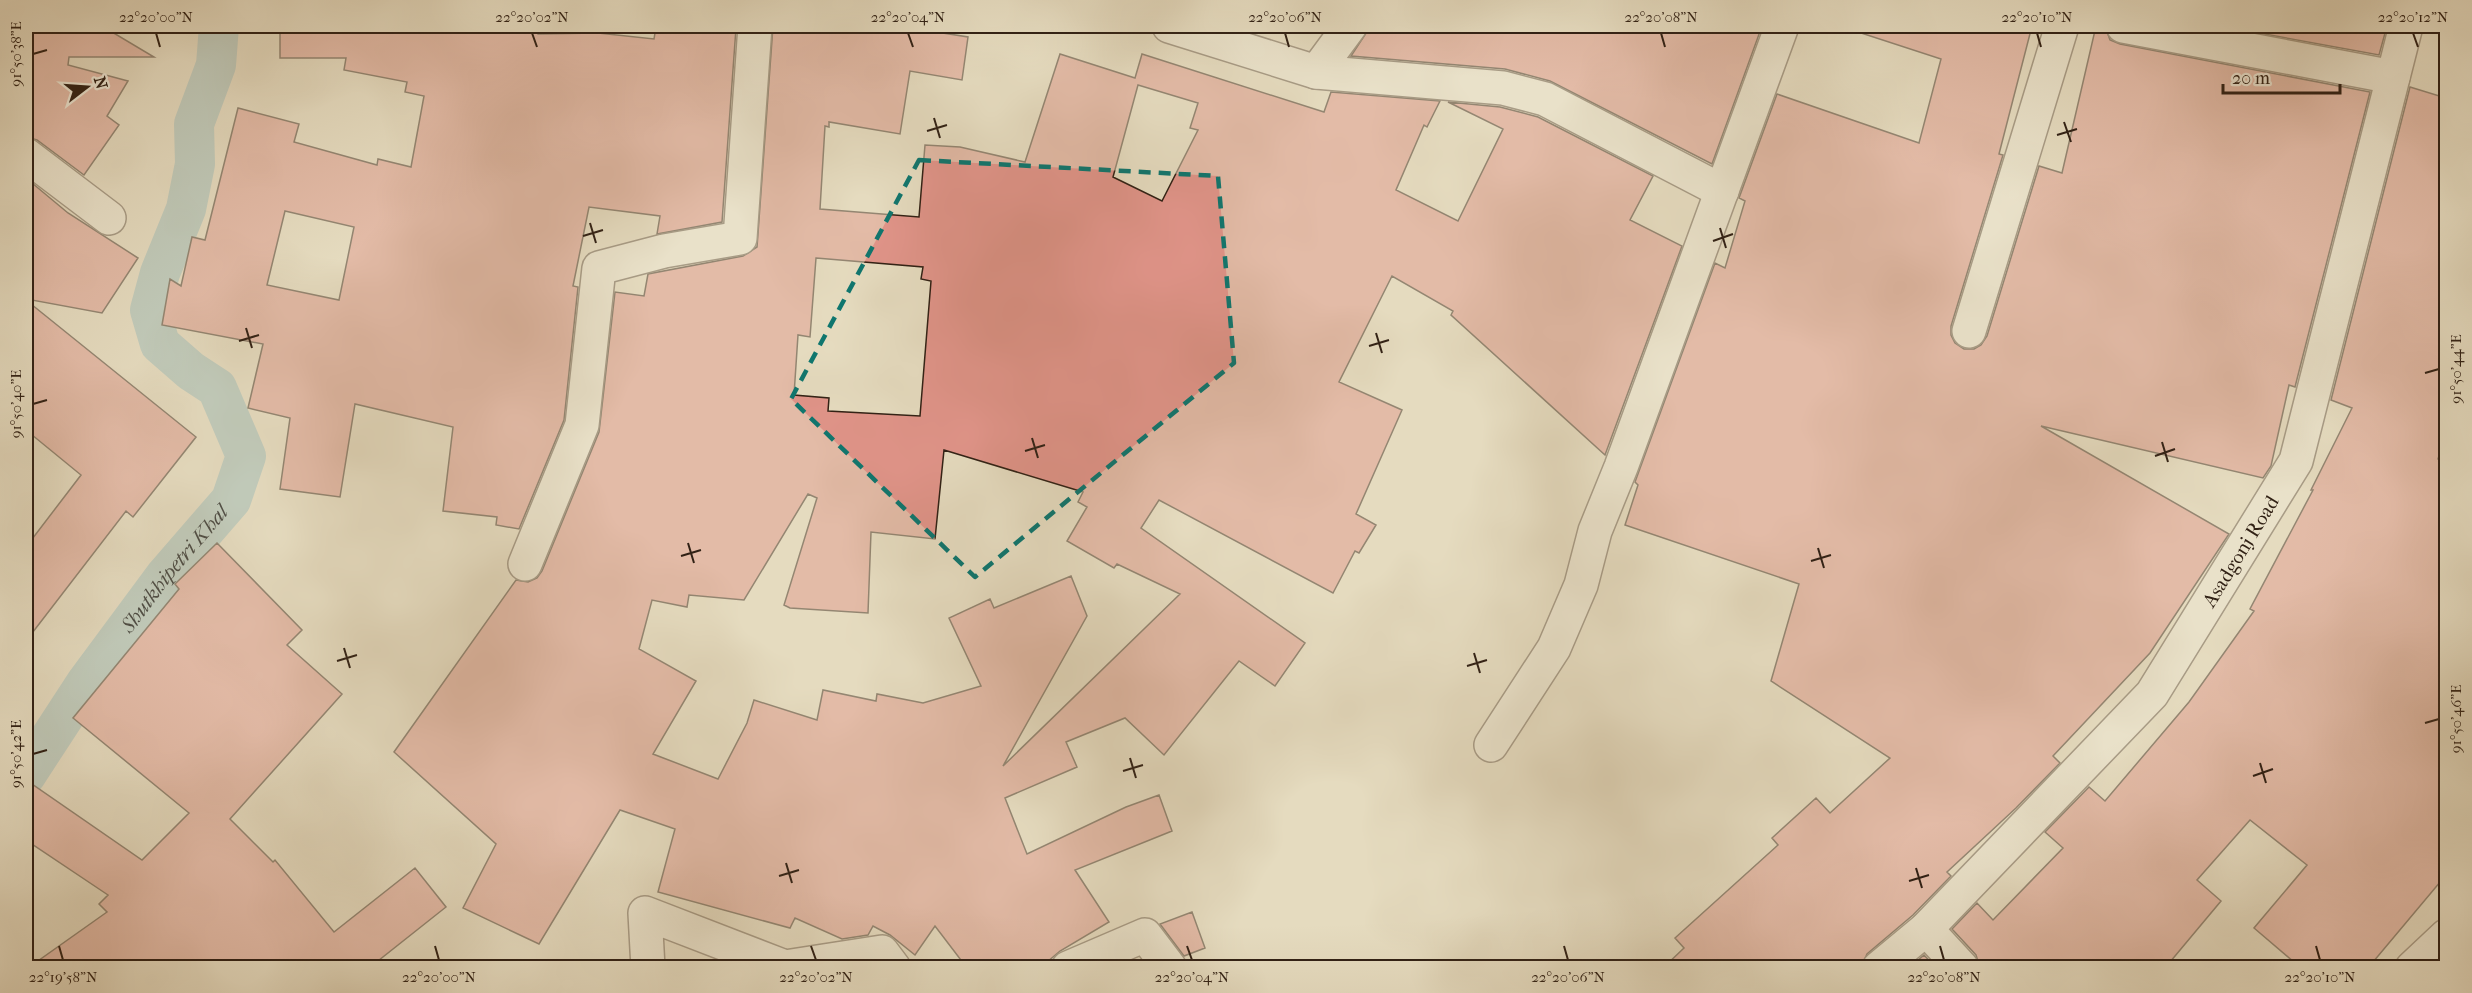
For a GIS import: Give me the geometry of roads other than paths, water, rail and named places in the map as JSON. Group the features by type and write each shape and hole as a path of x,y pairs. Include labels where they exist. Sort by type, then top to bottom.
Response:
{"street":[{"path":"525,564 582,424 598,268 664,251 740,238 755,26"},
{"path":"1169,26 1316,72 1503,88 1545,99 1722,191"},
{"path":"1316,72 1350,26"},
{"path":"1491,745 1554,648 1581,585 1595,531 1621,467 1782,26"},
{"path":"1970,331 2062,26"},
{"path":"2123,26 2393,78"},
{"name":"Asadgonj Road","path":"1879,968 1926,929 2152,694 2296,460 2406,26"},
{"path":"26,155 109,218"},
{"path":"648,968 645,913 785,967 882,952 894,968"},
{"path":"1926,929 1962,968"},
{"path":"1068,968 1145,935 1170,968"},
{"path":"2412,968 2446,936"}],"waterway":[{"name":"Shutkhipetri Khal","path":"26,775 86,683 166,575 231,500 246,456 217,388 191,371 160,344 150,310 160,273 186,209 195,164 194,124 216,65 219,26"}]}
